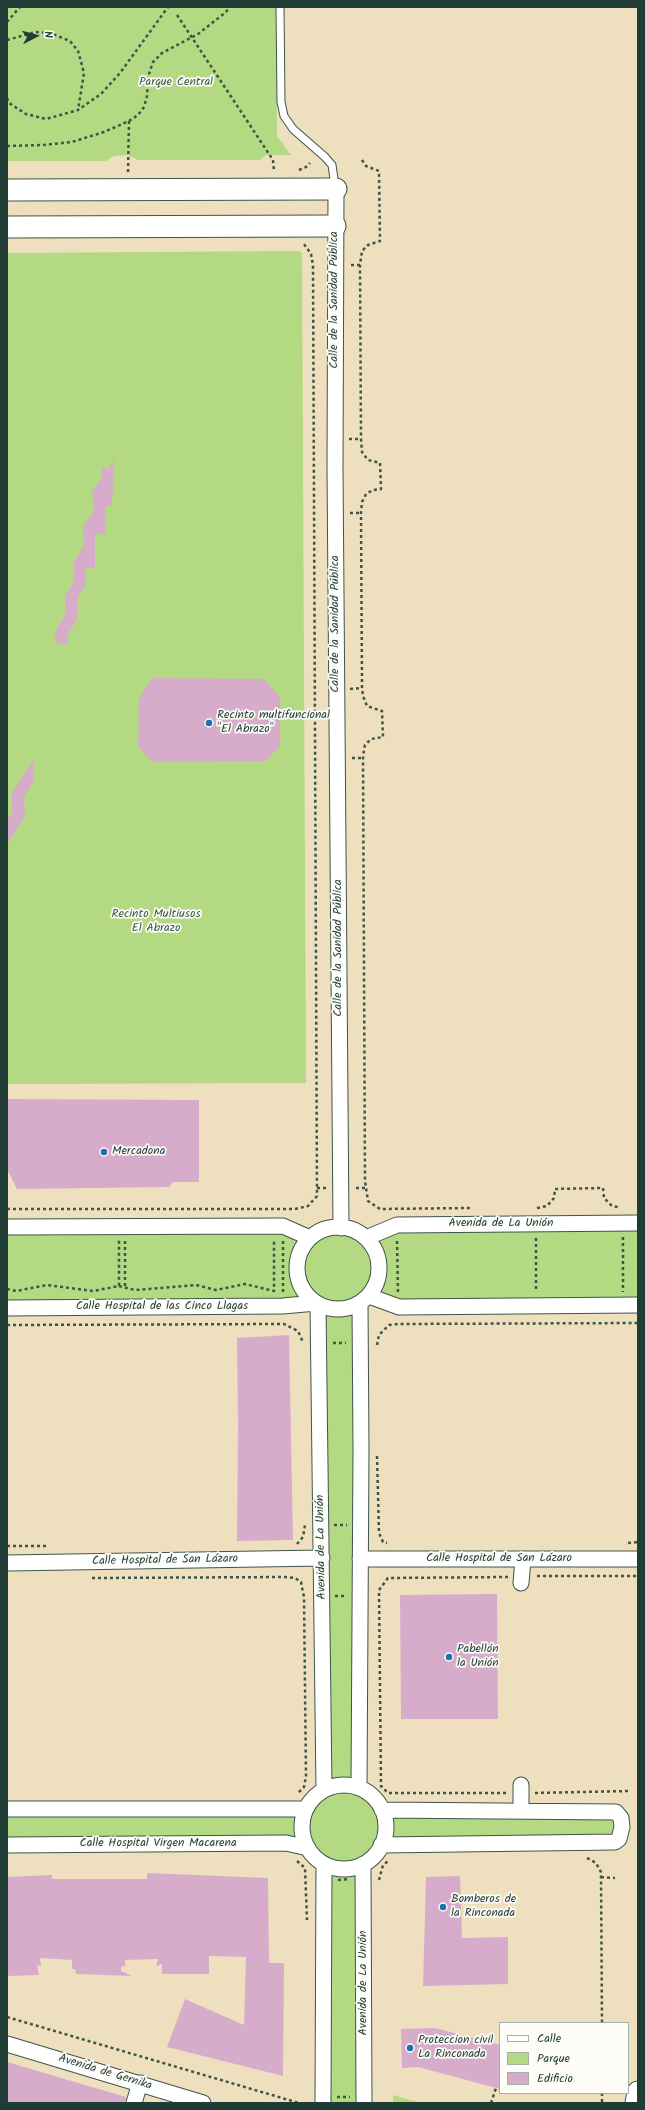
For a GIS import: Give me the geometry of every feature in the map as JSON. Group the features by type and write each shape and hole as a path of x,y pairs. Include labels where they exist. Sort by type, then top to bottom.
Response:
{"street":[{"path":"7,190 336,189"},
{"name":"Calle de la Sanidad Pública","path":"336,189 341,1228"},
{"path":"7,227 335,226"},
{"name":"Avenida de La Unión","path":"366,1238 397,1224 638,1223"},
{"path":"7,1227 122,1230 279,1231 310,1238"},
{"path":"341,1228 357,1231 366,1238 374,1248 379,1260 379,1273 376,1285 364,1300 350,1308 339,1309 328,1308 317,1303 308,1296 301,1285 298,1273 298,1260 302,1248 310,1238 321,1230 341,1228"},
{"path":"364,1300 398,1307 638,1305"},
{"path":"359,1788 360,1343 364,1300"},
{"name":"Avenida de La Unión","path":"317,1303 322,1525 324,1790"},
{"name":"Calle Hospital de las Cinco Llagas","path":"7,1308 283,1306 317,1303"},
{"name":"Calle Hospital de San Lázaro","path":"7,1563 322,1558"},
{"name":"Calle Hospital de San Lázaro","path":"360,1559 638,1559"},
{"path":"521,1583 522,1559"},
{"path":"348,1785 359,1788 376,1801 382,1810 385,1821 385,1834 382,1845 376,1854 363,1864 346,1869 335,1868 324,1864 315,1857 308,1848 302,1829 306,1809 313,1798 324,1790 335,1786 348,1785"},
{"path":"520,1810 521,1789"},
{"path":"7,1809 306,1809"},
{"path":"382,1810 616,1812 621,1818 621,1834 614,1842 382,1845"},
{"name":"Calle Hospital Virgen Macarena","path":"7,1845 286,1844 308,1848"},
{"path":"323,2100 324,1864"},
{"name":"Avenida de La Unión","path":"363,1864 364,2100"},
{"name":"Avenida de Gernika","path":"7,2044 203,2103"},
{"path":"134,2103 140,2083"},
{"path":"636,2103 638,2092"}],"lane":[{"path":"280,7 281,102 284,116 293,129 332,165 336,189"}],"path":[{"path":"7,22 20,7"},
{"path":"7,98 9,103 26,114 46,118 78,110 101,94 120,73 168,7"},
{"path":"7,146 43,146 72,142 104,132 129,121 138,115 144,107 147,96 148,77 153,62 162,52 192,37 212,24 229,7"},
{"path":"177,15 273,160 274,171"},
{"path":"7,40 36,32 50,33 70,41 78,51 84,74 78,110"},
{"path":"128,172 129,121"},
{"path":"362,160 366,166 379,171 380,241 368,245 362,251 360,264 361,439 362,452 368,460 380,463 381,489 373,490 366,494 362,502 361,513 363,696 367,706 382,711 383,737 372,739 365,745 363,756 365,1181 368,1201 380,1209 474,1208"},
{"path":"297,170 306,167 310,163"},
{"path":"7,1210 283,1209 308,1206 317,1196 313,264 312,254 307,246 300,243"},
{"path":"536,1324 536,1208 548,1206 554,1198 555,1189 603,1188 604,1198 612,1206 623,1208 623,1323"},
{"path":"397,1208 398,1324"},
{"path":"119,1286 122,1230 125,1209"},
{"path":"7,1289 16,1291 47,1285 93,1291 119,1286 135,1290 196,1285 216,1290 245,1284 274,1290 279,1231 283,1209"},
{"path":"122,1230 125,1325"},
{"path":"279,1231 284,1324"},
{"path":"377,1350 379,1335 389,1325 398,1324 638,1323"},
{"path":"7,1325 284,1324 298,1331 303,1344 377,1343"},
{"path":"377,1453 379,1533 383,1542 391,1545"},
{"path":"290,1545 296,1544 303,1537 305,1518"},
{"path":"305,1526 378,1524"},
{"path":"398,1577 388,1578 378,1590 381,1786 388,1793 521,1789 583,1792 628,1791"},
{"path":"86,1578 295,1578 301,1582 304,1597 306,1776 304,1787 298,1794 286,1793 286,1809"},
{"path":"304,1597 378,1597"},
{"path":"286,1844 286,1859 298,1862 305,1868 307,1880 307,1922"},
{"path":"584,1858 589,1858 600,1868 602,2022"},
{"path":"379,1884 383,1865 394,1859"},
{"path":"601,1878 615,1878"},
{"path":"307,1880 379,1879"},
{"path":"7,2017 297,2103"},
{"path":"491,2103 496,2088"},
{"path":"323,2100 364,2100"}],"green space":[{"name":"Parque Central","path":"7,7 276,7 277,136 291,155 266,155 260,160 138,160 128,155 114,156 106,161 7,161"},
{"name":"Recinto Multiusos El Abrazo","path":"298,251 302,253 306,1083 7,1084 7,253"},
{"path":"638,1223 638,1305 399,1307 369,1296 360,1303 359,1788 376,1801 382,1810 616,1812 619,1839 382,1845 368,1862 364,2103 323,2103 324,1864 308,1848 7,1845 7,1809 306,1809 313,1798 324,1790 316,1303 7,1308 7,1227 283,1226 310,1238 321,1231 346,1227 357,1231 366,1238 397,1225"},
{"path":"393,2095 421,2103 393,2103"}],"building":[{"path":"114,459 112,506 105,506 106,534 96,534 95,531 95,568 86,568 86,584 77,600 77,619 67,636 67,645 56,642 55,632 65,615 65,596 74,581 74,562 84,545 83,527 94,511 92,492 102,477 102,467 108,469"},
{"name":"Recinto multifuncional \"El Abrazo\"","path":"152,678 264,679 280,697 280,746 266,761 152,762 138,747 139,699"},
{"path":"33,760 34,780 24,797 25,816 7,845 7,821 12,813 12,793"},
{"name":"Mercadona","path":"7,1099 199,1100 199,1182 173,1182 169,1187 17,1189 8,1171"},
{"path":"289,1335 293,1540 237,1541 237,1338"},
{"name":"Pabellón la Unión","path":"497,1594 498,1719 401,1719 400,1595"},
{"path":"147,1873 268,1878 269,1963 284,1963 283,2076 167,2047 185,1999 244,2025 246,1957 209,1956 209,1974 162,1974 162,1964 156,1966 158,1959 125,1960 125,1966 121,1967 121,1971 132,1976 76,1974 75,1969 72,1969 72,1960 40,1958 41,1966 37,1965 39,1975 7,1976 7,1877 52,1875 52,1879 147,1879"},
{"name":"Bomberos de la Rinconada","path":"460,1876 462,1938 508,1937 508,1984 423,1986 426,1877"},
{"path":"435,2028 499,2045 499,2089 418,2067 402,2068 401,2029"},
{"path":"7,2062 126,2097 125,2103 7,2103"}],"place":[{"name":"Recinto multifuncional \"El Abrazo\"","path":"209,723"},
{"name":"Mercadona","path":"104,1152"},
{"name":"Pabellón la Unión","path":"449,1657"},
{"name":"Bomberos de la Rinconada","path":"443,1907"},
{"name":"Proteccion civil La Rinconada","path":"410,2048"}]}
